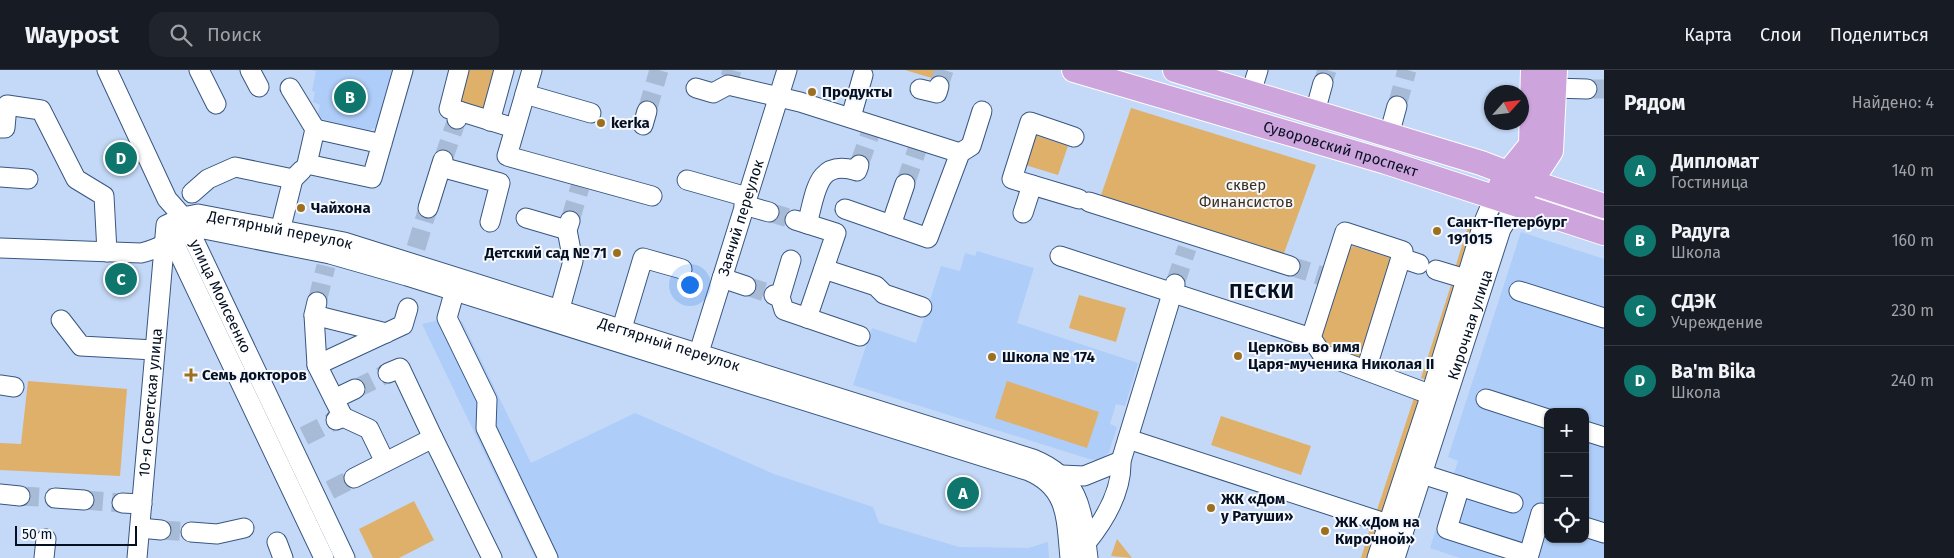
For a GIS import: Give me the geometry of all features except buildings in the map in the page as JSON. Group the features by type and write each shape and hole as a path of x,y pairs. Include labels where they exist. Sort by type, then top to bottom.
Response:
{"main road":[{"name":"Суворовский проспект","path":"1074,70 1386,162 1604,233"},
{"name":"Суворовский проспект","path":"1175,70 1509,172 1531,182 1604,206"},
{"name":"Кирочная улица","path":"1505,201 1509,172 1531,144 1533,70"},
{"name":"Кирочная улица","path":"1505,201 1531,182 1551,151 1554,79"}],"street":[{"path":"199,70 216,104"},
{"path":"250,70 259,87"},
{"path":"307,164 372,178 403,70"},
{"path":"459,70 449,109 458,115 514,128"},
{"path":"490,121 504,70"},
{"path":"532,70 507,156 582,182 652,196"},
{"name":"Заячий переулок","path":"696,359 787,70"},
{"path":"1251,93 1258,70"},
{"name":"улица Моисеенко","path":"113,72 168,199 186,224 323,493 345,558"},
{"path":"850,117 862,75"},
{"path":"1554,79 1587,89"},
{"path":"696,88 713,93 729,81 779,98 800,102 850,117 872,128 919,143 960,153"},
{"path":"1315,112 1323,83"},
{"path":"920,89 937,94 939,86"},
{"path":"278,236 293,179 307,164 315,129 290,88"},
{"path":"525,94 591,113"},
{"path":"0,128 5,128 7,106 41,110 76,179 104,196 107,252"},
{"path":"1389,135 1397,106"},
{"path":"844,209 928,238 960,153 971,146 982,111"},
{"path":"1074,137 1030,122 1012,179 1290,266"},
{"path":"315,129 382,144"},
{"path":"428,208 442,164 500,183 490,222"},
{"path":"808,318 836,233 801,222 821,178 827,171 844,167 857,171 859,165"},
{"path":"192,193 208,179 235,167 293,179"},
{"path":"0,177 28,179"},
{"path":"687,180 746,201 768,212"},
{"path":"891,225 905,184"},
{"path":"1023,213 1032,185"},
{"name":"улица Моисеенко","path":"168,199 168,237 324,558"},
{"name":"Кирочная улица","path":"1376,558 1396,526 1422,474 1466,279 1483,224 1505,201"},
{"name":"Кирочная улица","path":"1395,558 1396,526 1438,397 1501,230 1505,201"},
{"path":"526,218 568,226 573,260 558,316"},
{"path":"0,248 142,253 186,224"},
{"name":"Дегтярный переулок","path":"186,224 218,231 278,236 411,262 492,302 558,316 618,342 696,359 968,444 1040,462 1061,475 1076,495 1081,510 1087,550"},
{"path":"1311,338 1326,277 1345,232 1403,251 1366,370"},
{"name":"10-я Советская улица","path":"137,558 154,350 168,237"},
{"path":"1060,256 1174,289 1311,338 1322,354 1438,397"},
{"path":"618,342 643,258 682,269"},
{"path":"1401,258 1466,279"},
{"path":"791,260 777,296 784,310 860,336"},
{"path":"824,269 876,286 884,294 922,307"},
{"path":"722,278 746,286"},
{"path":"457,284 447,318 487,400 486,428 548,558"},
{"path":"1087,550 1104,520 1122,474 1121,461 1174,289"},
{"path":"1519,291 1604,318"},
{"path":"386,333 316,308 317,365 334,399 340,418 369,429 386,462"},
{"path":"317,365 403,325 408,308"},
{"path":"61,320 81,346 154,350"},
{"path":"388,373 400,368 492,558"},
{"path":"334,399 355,389"},
{"path":"1486,399 1544,418"},
{"path":"1589,432 1604,437"},
{"path":"354,478 433,438"},
{"path":"273,451 297,439"},
{"path":"1128,439 1396,526"},
{"name":"Дегтярный переулок","path":"968,444 1042,476 1052,485 1060,496 1065,512 1070,558"},
{"path":"1061,475 1084,476 1121,461"},
{"path":"1422,474 1513,503"},
{"path":"1460,486 1447,529 1528,556 1541,513 1544,514"},
{"path":"0,494 20,496"},
{"path":"54,498 84,500"},
{"path":"122,503 142,504"},
{"path":"140,528 160,530"},
{"path":"191,532 217,534 244,528"},
{"path":"1589,528 1604,533"},
{"path":"44,558 46,539"}],"shaded area":[{"path":"310,70 394,70 378,127 369,130 317,118 320,105 313,102 315,92 312,91 316,71"},
{"path":"1521,232 1604,259 1604,558 1460,558 1430,548 1458,461 1448,457"},
{"name":"Школа № 174","path":"977,251 1034,268 1017,323 1138,363 1125,406 1116,404 1110,424 1117,427 1109,452 1105,456 1098,460 1089,459 853,385 872,328 916,343 941,266 960,271 965,253 975,256"},
{"path":"447,318 462,321 531,463 635,413 774,474 873,507 879,523 959,547 1028,548 1048,542 1049,558 535,558 422,324"}],"green space":[{"path":"464,70 498,70 488,109 456,100"},
{"path":"905,70 937,70 935,79"},
{"name":"сквер Финансистов","path":"1131,108 1316,165 1283,256 1100,198"},
{"path":"1032,134 1068,146 1058,175 1022,164"},
{"path":"1469,223 1476,226 1462,271 1455,268"},
{"path":"1353,246 1394,259 1361,358 1326,348 1321,337 1349,250"},
{"path":"1452,282 1458,284 1427,380 1421,378"},
{"path":"1079,295 1126,308 1116,342 1069,328"},
{"path":"28,381 127,389 120,476 0,470 0,443 21,444"},
{"path":"1007,381 1099,412 1087,448 995,418"},
{"path":"1415,395 1421,397 1382,515 1376,513"},
{"path":"1221,416 1311,446 1301,475 1211,445"},
{"path":"414,501 434,540 399,558 373,558 359,529"},
{"path":"1371,525 1378,527 1368,558 1361,558"},
{"path":"1117,539 1132,558 1111,556"}],"tunnel":[{"path":"647,111 659,70"},
{"path":"730,77 732,70"},
{"path":"939,86 944,70"},
{"path":"1323,83 1327,70"},
{"path":"1397,106 1407,70"},
{"path":"1587,89 1604,89"},
{"path":"443,160 457,119"},
{"path":"859,165 871,131"},
{"path":"905,184 918,147"},
{"path":"570,221 580,187"},
{"path":"416,248 428,208"},
{"path":"769,212 795,220"},
{"path":"1175,284 1187,248"},
{"path":"317,302 326,266"},
{"path":"1290,266 1322,276"},
{"path":"746,286 774,295"},
{"path":"355,389 388,373"},
{"path":"304,436 336,420"},
{"path":"330,490 354,478"},
{"path":"20,496 55,498"},
{"path":"84,500 122,503"},
{"path":"161,530 191,532"}],"place":[{"name":"Продукты","path":"812,92"},
{"name":"Радуга","path":"350,97"},
{"name":"kerka","path":"601,123"},
{"name":"Ba'm Bika","path":"121,158"},
{"name":"Чайхона","path":"301,208"},
{"name":"Санкт-Петербург 191015","path":"1437,231"},
{"name":"Детский сад № 71","path":"617,253"},
{"name":"СДЭК","path":"121,279"},
{"name":"Церковь во имя Царя-мученика Николая II","path":"1238,356"},
{"name":"Школа № 174","path":"992,357"},
{"name":"Семь докторов","path":"191,375"},
{"name":"Дипломат","path":"963,493"},
{"name":"ЖК «Дом у Ратуши»","path":"1211,508"},
{"name":"ЖК «Дом на Кирочной»","path":"1325,531"}],"district":[{"name":"ПЕСКИ","path":"1262,291"}]}
